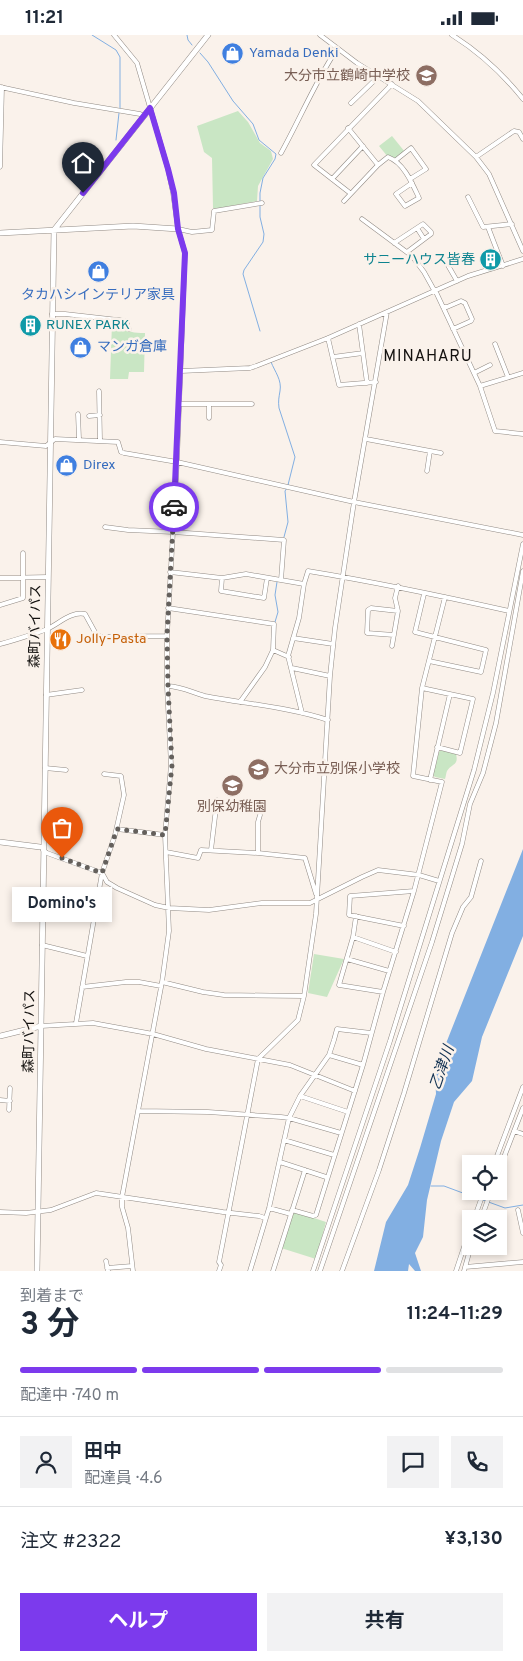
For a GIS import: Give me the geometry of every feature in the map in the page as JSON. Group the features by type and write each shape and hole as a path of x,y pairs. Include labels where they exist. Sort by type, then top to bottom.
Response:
{"main road":[{"path":"54,230 208,36"},
{"path":"0,233 133,226 178,229"},
{"name":"森町バイパス","path":"37,1271 42,849 54,230"},
{"path":"0,842 42,849"},
{"path":"0,1036 41,1026"}],"street":[{"path":"106,1261 107,1269 132,1269 122,1197 162,984 169,931 165,835 172,765 167,636 180,404 185,253 178,229 174,193 168,169 137,63 114,35"},
{"path":"320,35 378,77 418,101 476,157 489,175 523,251"},
{"path":"452,35 472,49 497,71 523,99"},
{"path":"281,153 322,71 337,49"},
{"path":"351,103 378,77"},
{"path":"350,193 314,165 392,85"},
{"path":"0,167 1,87 144,116"},
{"path":"348,128 378,165"},
{"path":"476,157 514,131 519,132 523,139"},
{"path":"332,179 362,146"},
{"path":"344,201 388,157 396,160 411,181 419,197 405,207 396,194 411,181 426,169 411,148 396,160"},
{"path":"468,197 483,227 512,224"},
{"path":"178,229 192,232 212,230 214,211 261,203"},
{"path":"362,219 407,252 420,265 435,290 480,386 495,431 523,434"},
{"path":"394,243 423,224 431,232 407,252"},
{"path":"488,227 503,266"},
{"path":"417,228 424,239"},
{"path":"442,255 456,281"},
{"path":"181,371 250,368 328,338 456,281 523,259"},
{"path":"443,307 461,301 465,303 472,319 453,329"},
{"path":"220,1271 221,1265 219,1262 258,1059 298,1020 304,996 317,901 333,644 354,502 387,312"},
{"path":"52,314 127,321 129,329"},
{"path":"359,324 367,383"},
{"path":"328,338 339,385 376,382"},
{"path":"495,345 508,377"},
{"path":"333,357 363,353"},
{"path":"474,373 490,365"},
{"path":"480,386 523,373"},
{"path":"99,391 100,440"},
{"path":"180,404 252,404"},
{"path":"209,404 209,418"},
{"path":"78,415 79,439"},
{"path":"89,415 100,415"},
{"path":"0,442 46,446 55,439 118,442 121,452 124,453 177,462 354,502 523,535"},
{"path":"366,439 441,453"},
{"path":"427,471 430,451"},
{"path":"105,527 284,540 281,580"},
{"path":"313,1271 390,1041 459,819 483,735 502,652 523,544"},
{"path":"0,605 23,598 23,553"},
{"path":"302,713 289,657 308,571 398,586 424,594 509,611"},
{"path":"320,1271 432,942 462,844 470,804 483,773 496,723 523,571"},
{"path":"170,572 222,578 246,574 304,584"},
{"path":"0,577 48,577"},
{"path":"222,578 221,591 264,598 267,577"},
{"path":"392,646 398,611 395,598 398,586"},
{"path":"424,594 415,633 435,636 486,650 481,672 429,661"},
{"path":"269,1208 316,1215 419,875 442,782 413,776 422,688 445,597"},
{"path":"168,608 274,624 273,650 265,667 240,703"},
{"path":"394,635 367,633 368,610 371,608 398,611"},
{"path":"0,644 24,638 47,629 72,615 82,613 85,614 96,634 101,637 167,636"},
{"path":"293,639 333,644"},
{"path":"273,650 289,657"},
{"path":"292,668 330,676"},
{"path":"168,687 180,687 204,695 302,713 328,720"},
{"path":"422,688 473,699 460,753 437,747"},
{"path":"46,695 82,691"},
{"path":"430,780 450,694"},
{"path":"45,768 66,770"},
{"path":"76,1023 86,956 102,873 117,829 124,795 121,776 104,774"},
{"path":"211,850 217,800"},
{"path":"258,853 258,822 260,815"},
{"path":"117,829 165,835"},
{"path":"42,849 102,873 107,882 118,889 155,905 169,908 209,910 241,905 310,903 378,870 419,875 439,881"},
{"path":"166,852 198,858 200,850 211,850 305,858 317,895"},
{"path":"342,1271 379,1170 452,933 463,907 471,897 481,861"},
{"path":"404,926 348,915 350,897 414,891"},
{"path":"356,916 353,937 338,985 383,992"},
{"path":"353,937 396,952"},
{"path":"42,945 86,956"},
{"path":"347,959 389,971"},
{"path":"82,987 132,982 162,984 224,995 304,996"},
{"path":"41,1026 93,1023 153,1034 206,1049 290,1065 355,1091"},
{"path":"250,1271 269,1208 289,1118 300,1096 329,1055 336,1029 371,1033"},
{"path":"329,1055 363,1065"},
{"path":"497,1155 523,1087"},
{"path":"9,1110 10,1088"},
{"path":"300,1096 348,1111"},
{"path":"0,1100 10,1101"},
{"path":"505,1155 523,1108"},
{"path":"139,1111 289,1118 341,1133"},
{"path":"514,1131 523,1134"},
{"path":"284,1141 334,1155"},
{"path":"280,1162 326,1177"},
{"path":"273,1271 305,1170"},
{"path":"0,1212 26,1213 51,1210 96,1193 265,1218"},
{"path":"518,1211 523,1233"},
{"path":"456,1271 462,1253"},
{"path":"468,1255 464,1269 523,1262"}],"green space":[{"path":"238,111 248,122 260,143 271,151 273,159 258,186 257,201 215,209 213,208 212,158 204,152 197,126"},
{"path":"392,136 405,152 396,160 388,157 379,146"},
{"path":"112,323 121,323 131,332 145,333 144,372 129,372 128,379 110,379"},
{"path":"441,750 456,754 457,758 456,763 447,771 445,779 433,775"},
{"path":"314,954 344,959 327,997 308,993"},
{"path":"293,1211 326,1222 316,1259 281,1248"}],"water":[{"name":"乙津川","path":"523,849 523,936 482,1037 472,1081 454,1102 441,1141 427,1200 423,1237 415,1253 421,1271 415,1271 409,1264 408,1271 374,1271 386,1222 408,1185 420,1148 436,1094 435,1075 443,1051"}],"waterway":[{"path":"92,35 116,50 120,57 120,109"},
{"path":"187,35 192,45"},
{"path":"200,53 233,101 253,124 259,140 276,154 275,159 263,178 260,193 263,242 243,274 260,331"},
{"path":"116,140 119,113"},
{"path":"271,362 280,383 279,408 295,457 288,485"},
{"path":"284,537 288,522 285,491 287,488"},
{"path":"275,622 278,612 275,595 277,582"},
{"path":"431,1186 444,1186 462,1193"},
{"path":"483,1200 505,1208 523,1205"}],"way so far":[{"path":"62,858 102,873 117,829 165,835 172,765 167,636 174,507"}],"place":[{"name":"Yamada Denki","path":"233,53"},
{"name":"大分市立鶴崎中学校","path":"426,76"},
{"name":"サニーハウス皆春","path":"491,260"},
{"name":"タカハシインテリア家具","path":"98,272"},
{"name":"RUNEX PARK","path":"30,325"},
{"name":"マンガ倉庫","path":"81,347"},
{"name":"Direx","path":"67,465"},
{"name":"Jolly-Pasta","path":"60,639"},
{"name":"大分市立別保小学校","path":"258,769"},
{"name":"別保幼稚園","path":"232,785"},
{"name":"Domino's","path":"62,858"}],"district":[{"name":"MINAHARU","path":"428,357"}],"route":[{"path":"83,193 150,108 174,193 178,229 185,253 174,507"}]}
